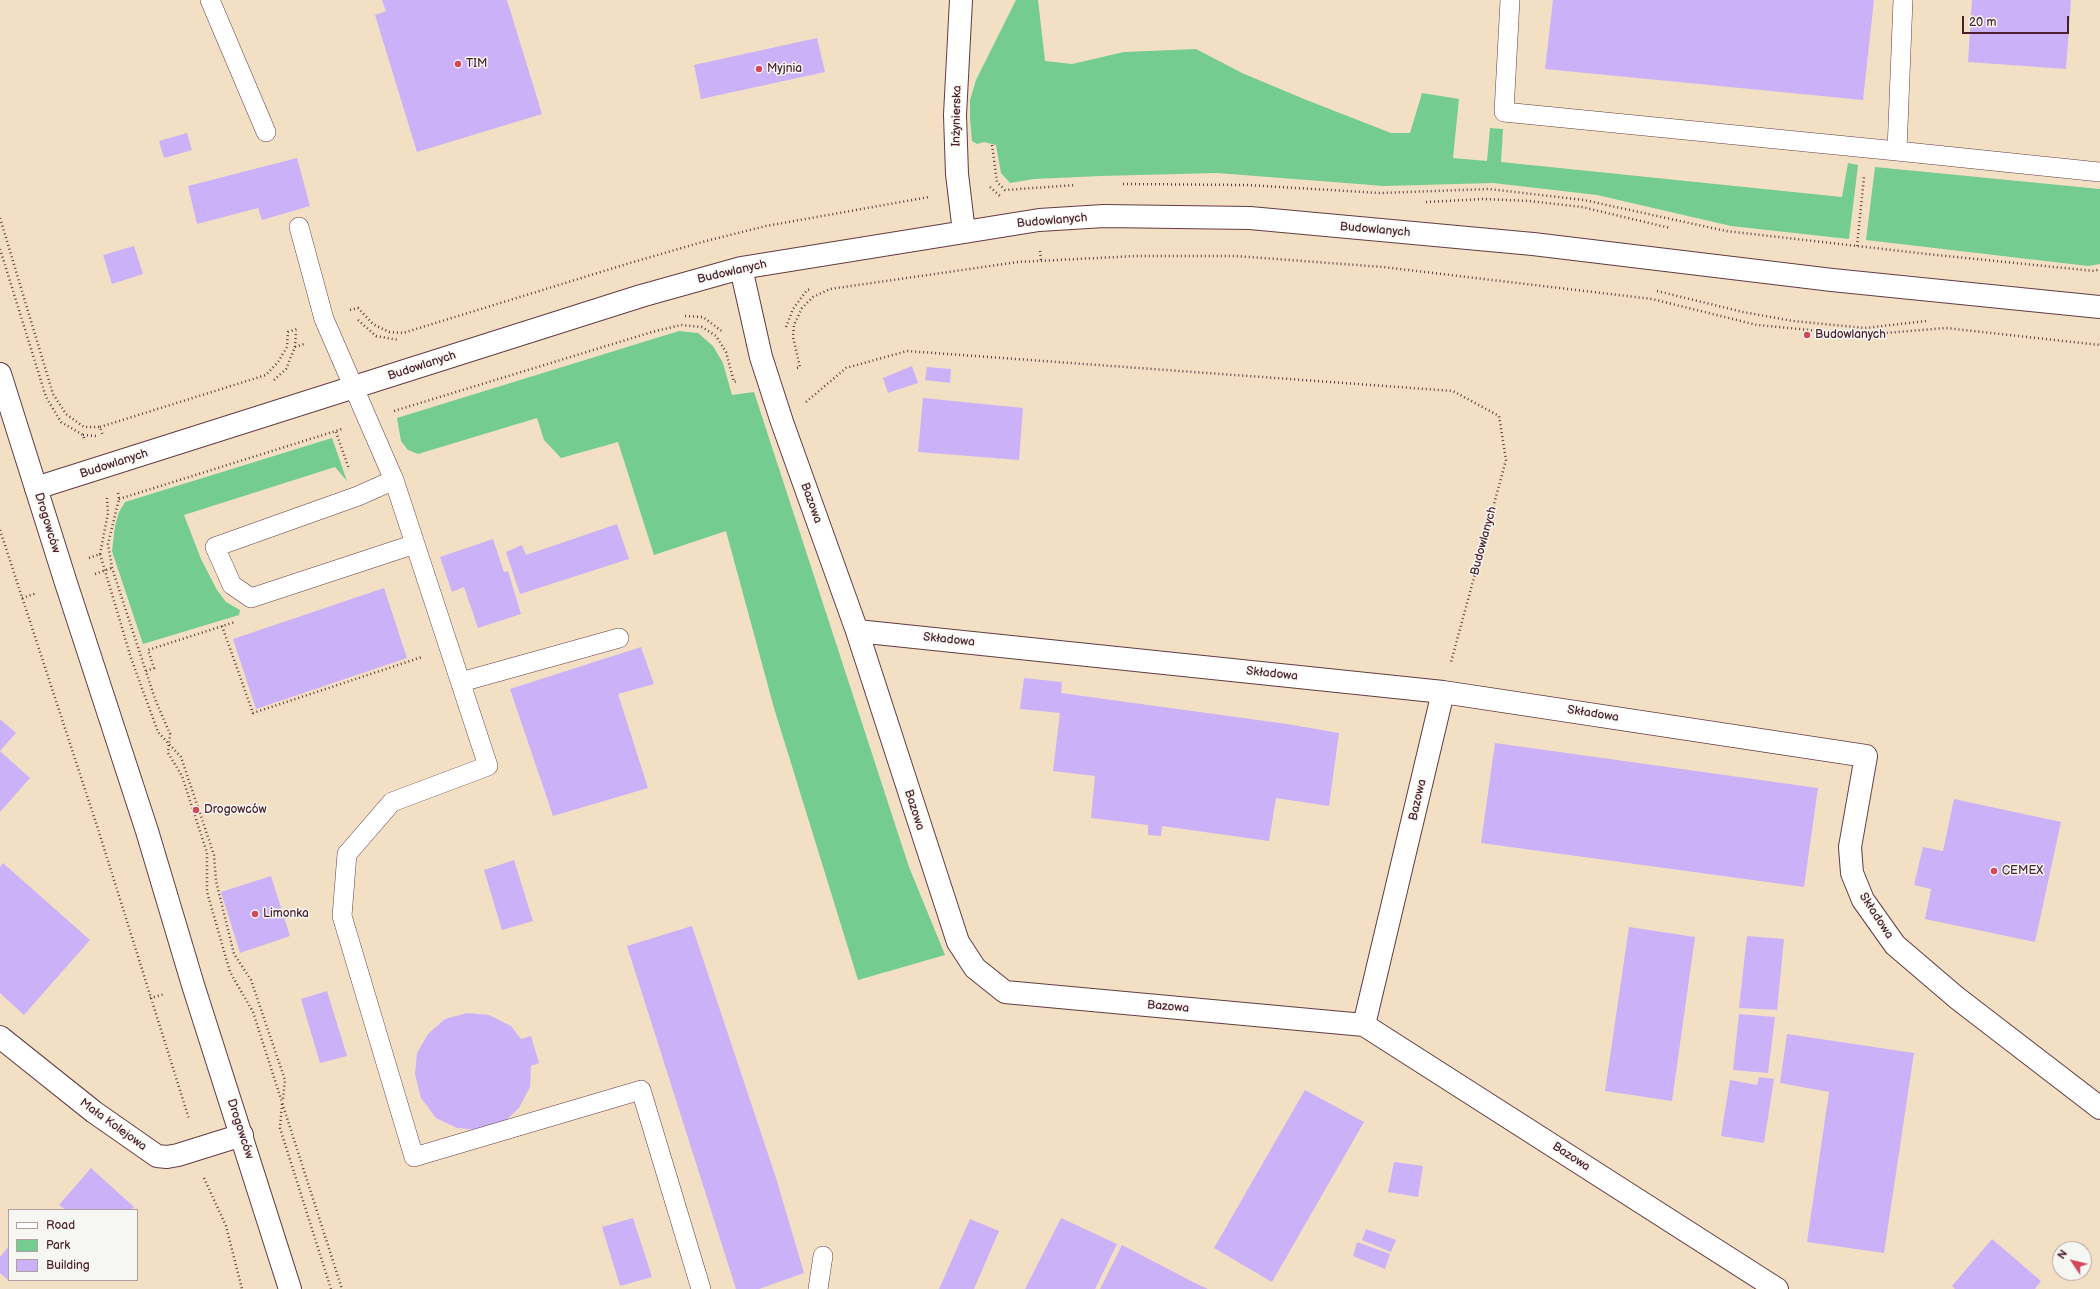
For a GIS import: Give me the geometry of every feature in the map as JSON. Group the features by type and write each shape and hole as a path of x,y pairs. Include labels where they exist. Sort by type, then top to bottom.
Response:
{"street":[{"name":"Inżynierska","path":"961,0 955,115 957,174 964,232"},
{"name":"Budowlanych","path":"36,488 635,298 741,268 1039,220 1104,216 1250,218 1533,244 1832,280 2100,307"},
{"name":"Bazowa","path":"741,268 761,357 782,422 857,631 958,942 975,968 1005,992 1364,1025 1777,1289"},
{"name":"Drogowców","path":"0,374 61,568 147,831 193,985 290,1289"},
{"name":"Składowa","path":"857,631 1443,692 1866,756 1850,847 1852,872 1863,900 1895,945 1957,998 2100,1108"},
{"name":"Bazowa","path":"1364,1025 1443,692"},
{"name":"Mała Kolejowa","path":"0,1037 94,1112 157,1156 167,1157 242,1135"}],"lane":[{"path":"210,0 266,132"},
{"path":"1510,0 1504,112 2100,172"},
{"path":"1897,151 1903,0"},
{"path":"299,227 324,319 394,480 488,766 392,802 347,854 342,916 414,1157 641,1090 701,1289"},
{"path":"394,480 358,496 216,546 232,585 251,598 416,544"},
{"path":"461,682 619,638"},
{"path":"818,1289 823,1256"}],"path":[{"path":"358,308 373,324 389,332 403,333 630,262 706,241 766,226 842,211 929,197 932,190"},
{"path":"0,218 52,394 66,414 84,427 100,427 266,375 278,362 287,347 288,332"},
{"path":"1858,246 1860,218"},
{"path":"0,248 46,397 61,422 83,435 104,437 111,435"},
{"path":"1034,250 1048,250"},
{"path":"800,367 794,337 794,325 802,308 813,297 830,288 1018,262 1136,256 1236,256 1383,268 1652,299 1757,325 1862,335 1946,328 2100,345"},
{"path":"785,329 793,309 807,290 813,287"},
{"path":"1654,291 1743,312 1793,321 1865,328 1930,321"},
{"path":"119,499 336,432 368,419 652,332 681,325 702,327 716,336 726,352 734,382"},
{"path":"272,381 286,369 296,347 295,330"},
{"name":"Budowlanych","path":"782,422 846,368 907,351 1453,391 1499,416 1506,460 1443,692"},
{"path":"100,427 104,437"},
{"path":"336,432 346,459"},
{"path":"83,435 104,466 119,499 108,544 112,568 155,699 170,734 168,741 168,753 182,776 207,853 207,892 230,972 253,1012 283,1101 342,1289"},
{"path":"104,466 108,513 100,554 131,658 158,732 182,757 214,855 216,881 234,954 251,980 285,1080 280,1128 331,1289"},
{"path":"0,530 98,829 189,1119 206,1184 226,1226 242,1289"},
{"path":"61,568 100,554"},
{"path":"146,671 154,668 148,650 242,620"},
{"path":"222,626 254,713 424,657"}],"green space":[{"path":"1016,0 1038,0 1045,61 1072,64 1124,52 1196,49 1242,73 1391,133 1410,133 1422,93 1459,99 1453,158 1487,161 1490,128 1503,129 1501,162 1842,197 1848,163 1858,165 1849,239 1731,226 1597,195 1493,183 1384,186 1217,173 1034,179 1010,183 1001,173 996,145 984,142 977,144 972,141 970,100 976,80"},
{"path":"1875,167 2100,189 2100,264 2088,266 1866,240"},
{"path":"679,331 698,333 713,346 723,363 732,395 754,392 909,867 945,955 858,980 774,708 726,531 654,555 618,442 561,458 544,440 537,418 418,454 408,450 401,441 397,418"},
{"path":"332,438 347,481 335,467 184,515 201,559 217,590 226,602 240,610 239,615 143,644 112,551 115,526 119,512 125,502"}],"building":[{"name":"TIM","path":"382,0 507,0 542,114 417,152 375,15 386,11"},
{"path":"1553,0 1874,0 1863,100 1545,69"},
{"path":"1972,0 2071,0 2066,69 1968,62"},
{"name":"Myjnia","path":"817,38 825,72 701,99 694,65"},
{"path":"187,133 192,150 164,158 159,141"},
{"path":"297,158 310,206 262,220 258,208 197,224 188,186"},
{"path":"134,246 143,274 112,284 103,255"},
{"path":"912,366 918,383 888,393 883,378"},
{"path":"927,367 951,369 950,383 925,380"},
{"path":"923,398 1023,408 1019,460 918,452"},
{"path":"617,524 629,559 520,594 506,552 522,545 526,555"},
{"path":"493,539 504,572 508,571 521,614 478,628 464,587 452,592 440,557"},
{"path":"384,588 407,658 256,709 233,639"},
{"path":"641,647 654,684 618,694 648,788 553,816 510,689"},
{"path":"1024,678 1062,682 1061,693 1287,724 1339,733 1329,806 1276,798 1269,841 1162,826 1161,836 1148,835 1148,825 1091,818 1095,776 1053,771 1060,713 1020,709"},
{"path":"0,719 16,733 0,751"},
{"path":"1495,743 1818,788 1804,887 1481,843"},
{"path":"0,751 30,778 0,812"},
{"path":"1954,799 2061,822 2035,942 1925,919 1931,889 1914,885 1923,847 1943,851"},
{"path":"514,860 533,921 502,930 484,870"},
{"path":"3,863 90,940 24,1015 0,993 0,867"},
{"name":"Limonka","path":"271,876 290,936 240,953 221,892"},
{"path":"692,926 776,1178 804,1273 759,1289 736,1289 627,946"},
{"path":"1629,927 1695,937 1672,1101 1605,1091"},
{"path":"1747,936 1784,939 1777,1010 1739,1008"},
{"path":"327,991 347,1056 320,1063 301,999"},
{"path":"467,1013 489,1015 511,1026 521,1039 531,1036 539,1063 531,1066 530,1087 519,1108 502,1124 478,1130 457,1128 436,1118 421,1098 415,1074 417,1053 428,1034 445,1019"},
{"path":"1739,1014 1775,1017 1768,1073 1733,1070"},
{"path":"1787,1034 1914,1053 1884,1253 1807,1242 1829,1092 1780,1083"},
{"path":"1759,1077 1774,1079 1764,1143 1721,1136 1730,1080 1757,1085"},
{"path":"1305,1090 1364,1122 1272,1282 1214,1248"},
{"path":"1394,1162 1423,1166 1418,1197 1388,1192"},
{"path":"91,1168 134,1207 132,1209 65,1209 59,1205"},
{"path":"633,1218 652,1277 620,1286 602,1227"},
{"path":"1061,1218 1117,1244 1095,1289 1025,1289"},
{"path":"970,1219 999,1231 974,1289 939,1289"},
{"path":"1366,1229 1396,1240 1391,1252 1362,1240"},
{"path":"1992,1239 2041,1281 2035,1289 1955,1289 1952,1286"},
{"path":"1357,1242 1390,1254 1385,1269 1353,1256"},
{"path":"1122,1245 1195,1283 1208,1289 1100,1289"},
{"path":"8,1247 8,1280 0,1273 0,1257"}],"place":[{"name":"TIM","path":"458,64"},
{"name":"Myjnia","path":"759,69"},
{"name":"Budowlanych","path":"1807,335"},
{"name":"Drogowców","path":"196,810"},
{"name":"СEMEX","path":"1994,871"},
{"name":"Limonka","path":"255,914"}]}
